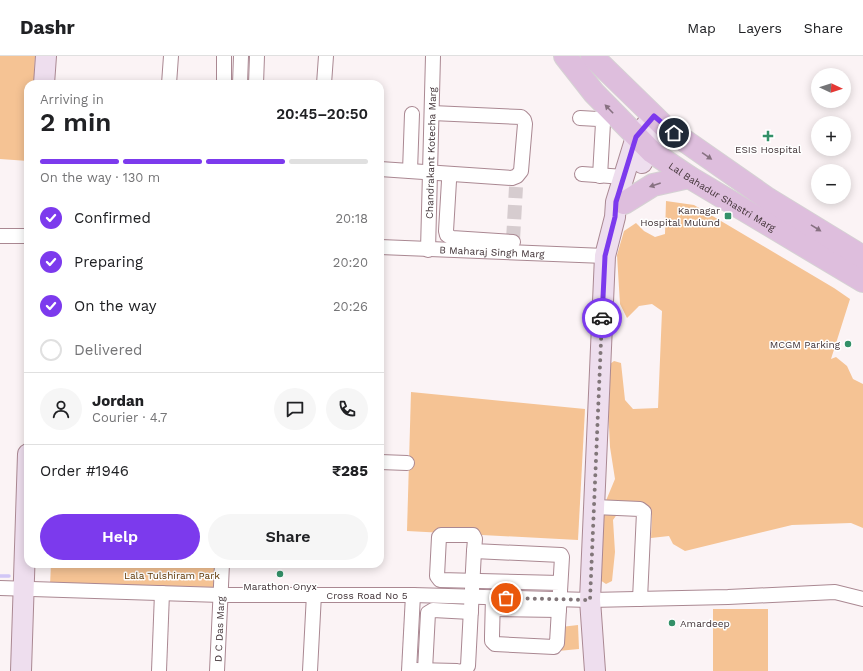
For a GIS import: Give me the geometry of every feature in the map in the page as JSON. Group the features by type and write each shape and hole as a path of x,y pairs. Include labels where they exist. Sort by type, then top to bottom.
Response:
{"main road":[{"path":"44,80 46,56"},
{"name":"Lal Bahadur Shastri Marg","path":"565,56 594,93 642,143 689,177 863,281"},
{"path":"592,56 660,122 768,199 863,257"},
{"path":"620,210 616,202 624,177 642,143 660,122"},
{"path":"595,671 590,600 605,256 642,143"},
{"path":"620,210 653,185 689,177"},
{"path":"21,671 25,568"}],"street":[{"path":"169,80 171,56"},
{"path":"224,56 224,80"},
{"path":"240,80 241,56"},
{"path":"256,80 257,56"},
{"path":"324,80 326,56"},
{"path":"425,56 426,79"},
{"name":"Chandrakant Kotecha Marg","path":"428,250 432,113 426,79 433,56"},
{"path":"430,176 512,178 517,176 520,171 525,124 521,117 432,113"},
{"path":"410,171 412,114"},
{"path":"580,118 598,119 603,123 600,176"},
{"path":"384,169 410,171 449,181 509,184 516,187"},
{"path":"582,174 624,177"},
{"path":"449,181 447,235 452,238 512,245"},
{"path":"0,236 24,236"},
{"name":"B Maharaj Singh Marg","path":"384,247 428,250 512,245 605,256"},
{"path":"384,462 407,463"},
{"path":"595,507 640,509 644,512 640,599"},
{"path":"464,671 468,666 471,596 472,581 474,551 475,539 473,535 443,534 439,537 438,579 472,581 560,583"},
{"path":"474,551 560,554 562,557 557,643 554,647 495,644 492,641 493,603"},
{"name":"D C Das Marg","path":"217,671 222,568"},
{"name":"Cross Road No 5","path":"0,588 220,595 413,594 471,596 493,603 559,605 590,600 776,596 835,592 863,599"},
{"path":"159,671 162,593"},
{"path":"310,671 314,594"},
{"path":"413,594 409,670 457,671"},
{"path":"425,670 428,613 433,610 471,612"}],"green space":[{"path":"0,56 35,56 34,80 24,80 24,161 0,159"},
{"path":"666,201 694,205 850,299 831,359 836,357 847,366 853,379 863,384 863,528 851,523 792,525 685,551 673,544 669,536 651,538 652,515 641,507 622,507 613,520 615,552 612,581 606,584 600,580 599,531 605,503 615,479 610,447 606,367 614,361 621,363 625,400 633,409 658,408 662,311 652,304 639,306 627,318 620,304 617,255 624,231 636,223 644,231 655,237 665,234"},
{"path":"411,392 585,409 578,540 407,531"},
{"name":"Lala Tulshiram Park","path":"51,568 217,568 216,587 50,585"},
{"path":"713,609 768,609 768,671 713,671"},
{"path":"578,625 579,649 558,651 561,627"}],"waterway":[{"path":"0,576 9,576"}],"tunnel":[{"path":"513,240 516,187"}],"way so far":[{"path":"506,598 590,600 602,318"}],"place":[{"name":"ESIS Hospital","path":"768,136"},
{"name":"Kamagar Hospital Mulund","path":"728,216"},
{"name":"MCGM Parking","path":"848,344"},
{"name":"Marathon Onyx","path":"280,574"},
{"name":"Amardeep","path":"672,623"}],"route":[{"path":"602,318 605,256 615,217 616,202 636,137 654,116 665,127 674,133"}]}
